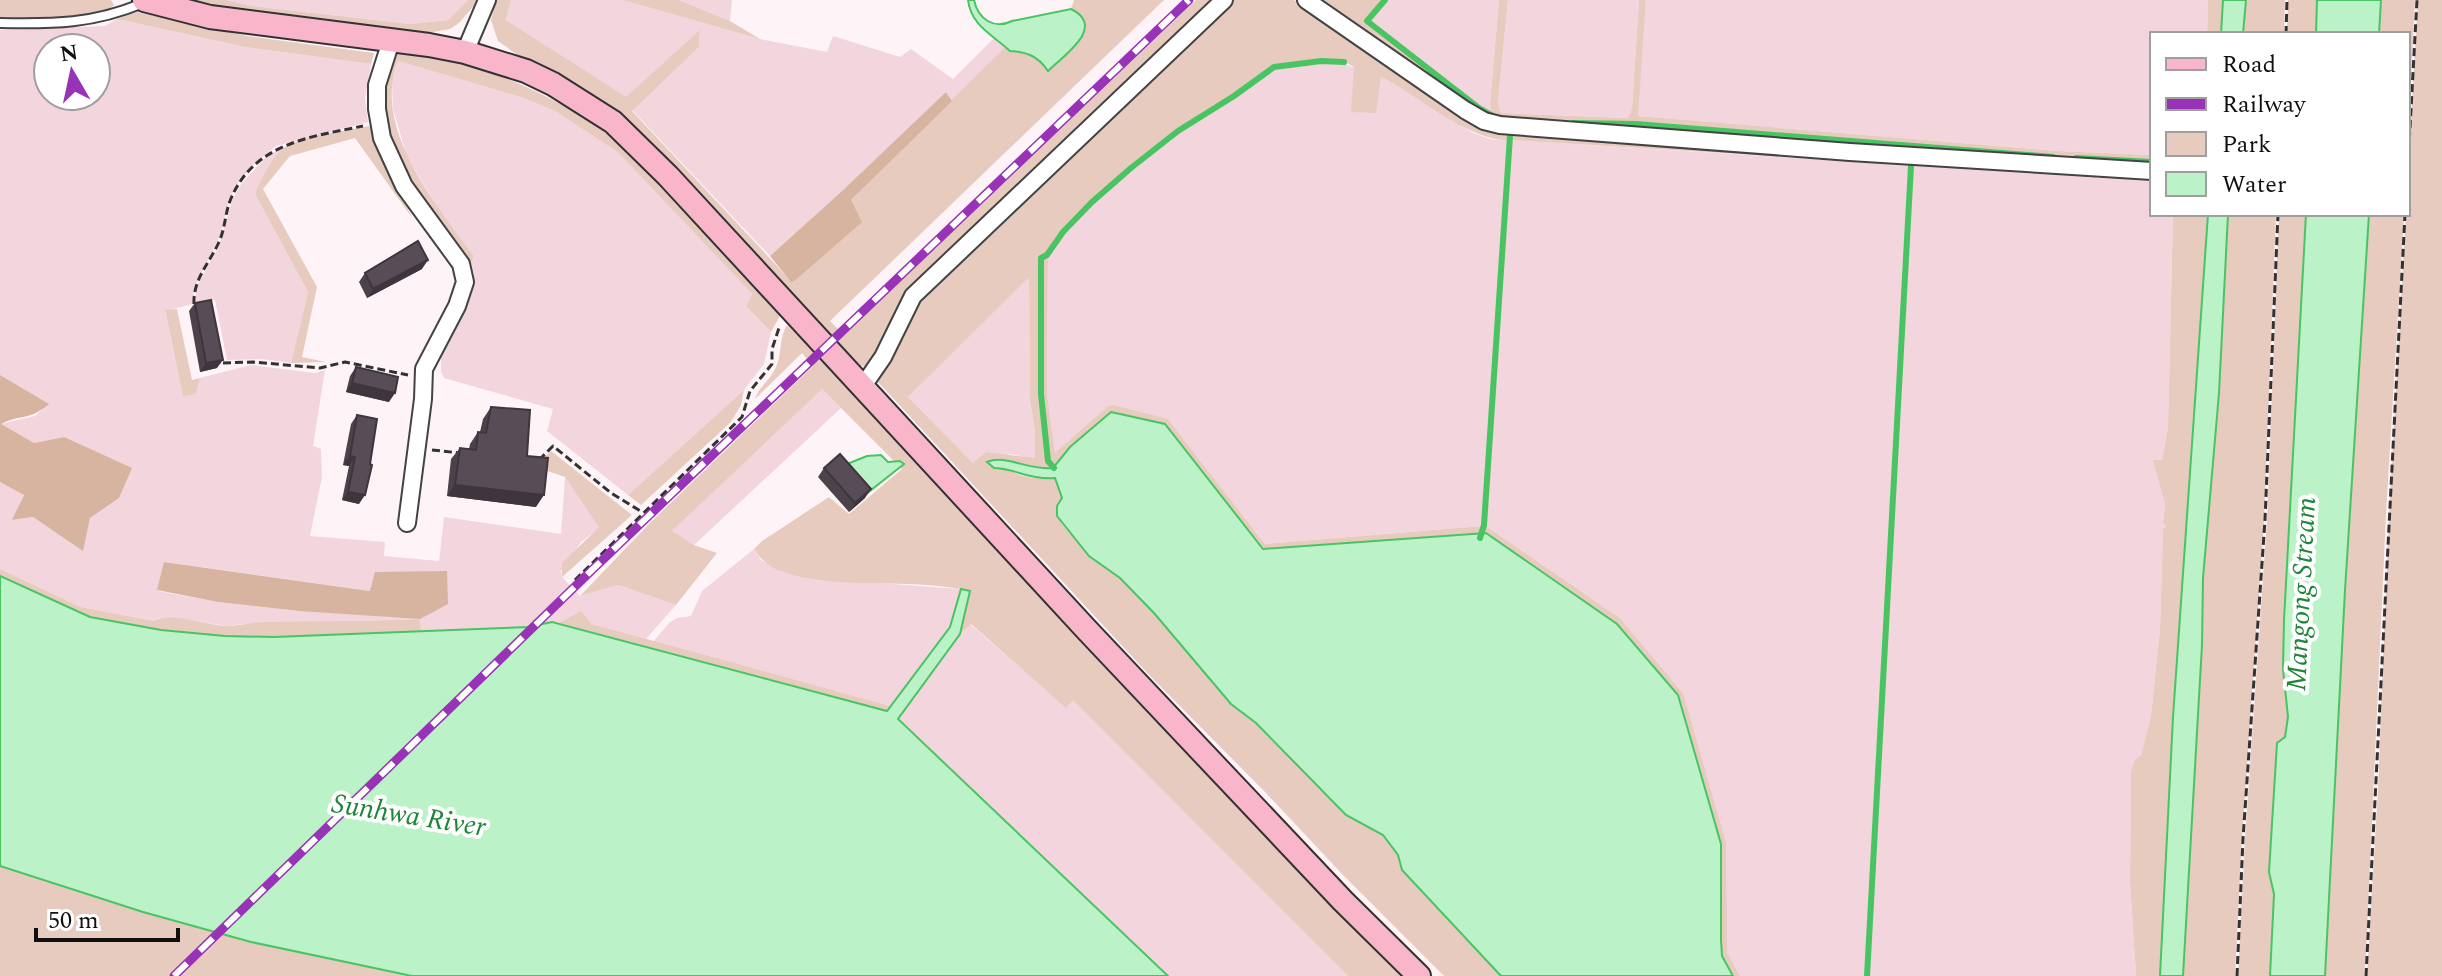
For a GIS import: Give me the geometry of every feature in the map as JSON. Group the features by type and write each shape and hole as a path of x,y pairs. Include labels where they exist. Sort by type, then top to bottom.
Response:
{"street":[{"path":"465,52 487,0"},
{"path":"863,386 883,357 913,296 1224,0"},
{"path":"146,1 210,17 465,52 526,71 553,84 613,122 668,176 1086,629 1343,901 1419,976"},
{"path":"1310,1 1465,110 1484,121 1500,125 2150,171"},
{"path":"391,41 377,85 379,123 394,168 464,272 462,293 429,358 423,379 407,523"}],"lane":[{"path":"0,23 68,23 96,19 146,1"}],"path":[{"path":"2286,32 2287,0"},
{"path":"2410,128 2417,0"},
{"path":"194,304 195,288 221,236 230,200 258,162 277,148 379,123"},
{"path":"2237,976 2243,839 2265,520 2278,216"},
{"path":"2366,976 2405,216"},
{"path":"575,580 742,417 750,391 772,364 772,349 779,326 790,308"},
{"path":"223,363 253,362 320,368 345,362 423,379"},
{"path":"538,461 553,446 611,493 642,512"},
{"path":"417,449 462,454"}],"shaded area":[{"path":"227,0 468,0 448,20 411,24 252,6"},
{"path":"511,0 622,0 760,39 827,52 833,36 900,57 911,49 953,79 995,37 1005,47 952,101 946,92 770,256 632,110 699,47 700,31 626,98 506,20"},
{"path":"679,0 732,0 730,21 718,16"},
{"path":"1387,0 1499,0 1491,114 1369,21"},
{"path":"1508,0 1639,0 1632,108 1628,118 1501,113 1498,102"},
{"path":"1646,0 2208,0 2207,32 2150,32 2150,155 2058,151 1637,116"},
{"path":"117,19 245,47 371,64 365,98 368,122 276,146 257,161 239,181 229,200 220,236 194,288 193,304 165,311 183,397 196,394 200,378 251,365 315,373 325,370 313,446 321,449 322,477 310,536 385,542 384,556 439,561 444,517 561,534 565,477 600,527 581,542 561,571 562,577 580,596 618,585 676,605 646,639 592,624 581,612 559,623 528,627 421,631 420,619 263,622 227,626 174,618 154,621 81,607 0,569 0,482 24,494 13,520 33,517 82,550 90,518 119,498 64,437 34,443 0,424 35,416 48,404 0,375 0,30 105,26","holes":["165,562 371,591 299,611 218,602 158,591"]},
{"path":"398,61 524,98 555,111 619,152 752,294 746,306 771,332 764,364 744,390 628,495 547,431 553,409 444,378 441,351 468,298 474,274 471,263 474,256 439,210 407,157 393,109 392,81"},
{"path":"1321,62 1344,64 1381,77 1473,133 1508,141 1482,526 1265,544 1168,419 1108,406 1055,454 1047,393 1048,256 1057,242 1093,203 1179,133 1275,69"},
{"path":"946,92 952,101 851,200 862,222 792,283 770,256"},
{"path":"1509,140 1909,165 1865,976 1740,976 1727,952 1683,693 1620,618 1486,526"},
{"path":"285,147 269,165 255,194 308,292 291,363 262,359 227,360 215,300 196,305 196,288 219,246 232,201 242,183 268,155"},
{"path":"1911,164 2150,179 2150,216 2173,216 2168,427 2162,460 2154,460 2165,504 2163,523 2166,526 2163,529 2160,629 2151,715 2141,755 2131,771 2130,882 2136,976 1868,976"},
{"path":"1029,276 1030,400 1035,459 1010,454 973,463 908,397"},
{"path":"0,375 49,404 36,413 1,424 34,443 64,437 132,468 119,498 90,518 83,551 33,517 12,520 24,495 0,482"},
{"path":"821,388 841,408 694,545 671,532"},
{"path":"754,549 761,560 782,572 823,579 961,589 950,627 890,706 653,642 669,623 691,616 702,591"},
{"path":"164,562 370,591 375,572 447,571 448,604 420,619 218,602 157,590"},
{"path":"970,624 1066,707 1073,699 1348,976 1168,976 898,719"}],"green space":[{"path":"0,0 111,0 114,5 102,12 74,19 0,20"},
{"path":"175,0 227,0 252,6 411,24 448,20 468,0 479,0 450,29 427,33 293,22"},
{"path":"496,0 511,0 506,20 626,97 700,30 699,47 632,111 793,283 851,200 1005,47 1033,56 1044,64 1071,47 1084,32 1082,17 1071,9 1074,0 1164,0 830,321 844,335 1196,0 1219,0 910,296 868,367 861,366 595,100 498,41 491,20"},
{"path":"622,0 679,0 730,21 760,39"},
{"path":"1228,0 1294,0 1347,39 1470,117 2150,179 1509,140 1510,135 1508,141 1491,138 1459,125 1381,77 1376,113 1351,112 1354,67 1341,60 1321,59 1274,66 1177,130 1130,167 1061,231 1047,254 1040,257 1039,394 1046,461 1051,468 1030,468 997,458 1007,469 1022,476 1055,478 1061,489 1061,523 1089,556 1120,578 1231,704 1256,723 1346,815 1383,835 1398,855 1402,870 1501,976 1444,976 1151,677 878,382 917,299","holes":["1029,277 1030,400 1035,458 986,452 973,463 908,397"]},
{"path":"1323,0 1383,0 1365,22 1489,116 1556,124 1636,125 2060,159 1490,121"},
{"path":"1499,0 1508,0 1498,102 1501,113 1628,118 1632,108 1639,0 1646,0 1638,116 2058,151 2150,155 2150,160 2060,156 1636,122 1501,118 1491,114"},
{"path":"2208,0 2223,0 2221,32 2207,32"},
{"path":"2246,0 2285,0 2284,32 2243,32"},
{"path":"2288,0 2317,0 2316,32 2287,32"},
{"path":"2381,0 2415,0 2410,98 2410,32 2379,32"},
{"path":"2418,0 2442,0 2442,976 2367,976 2406,216 2410,216 2410,142"},
{"path":"137,12 247,36 374,53 371,64 245,47 117,19"},
{"path":"392,53 445,60 523,85 568,108 609,136 628,150 781,314 771,332 746,306 752,294 618,152 555,111 524,98 398,61 392,87 393,113 400,139 427,190 474,256 471,263 424,203 397,158 388,135 384,84"},
{"path":"369,126 386,169 413,219 355,138 290,156 263,189 317,287 302,357 326,362 291,363 308,292 255,194 272,161 287,146 316,136"},
{"path":"2173,216 2208,216 2173,717 2160,976 2136,976 2130,882 2131,771 2135,760 2141,755 2151,715 2160,629 2163,529 2166,526 2163,523 2165,504 2153,460 2162,460 2168,427"},
{"path":"2228,216 2276,216 2264,520 2235,976 2183,976 2203,578 2219,393"},
{"path":"2279,216 2306,216 2284,620 2283,669 2288,717 2269,872 2274,894 2270,976 2238,976 2245,839 2267,520"},
{"path":"2369,216 2404,216 2364,976 2325,976"},
{"path":"1048,256 1047,393 1055,453 1108,406 1113,405 1168,419 1265,544 1482,526 1480,534 1263,549 1165,424 1070,447 1054,466 1049,460 1042,393 1042,259"},
{"path":"177,309 192,380 200,378 196,394 183,397 165,310"},
{"path":"787,325 1412,976 1348,976 1073,700 1066,708 971,624 960,634 970,591 805,578 778,570 763,560 754,549 762,541 829,497 849,514 902,469 822,389 672,531 694,545 717,553 676,605 618,585 580,596 651,522 813,366 802,353 755,399 777,366"},
{"path":"744,390 741,405 731,422 641,505 628,495"},
{"path":"551,451 632,515 562,577 562,563 599,527 565,477 536,467"},
{"path":"1486,526 1620,618 1683,693 1726,843 1727,952 1740,976 1733,976 1722,956 1721,940 1617,624 1487,533 1483,534"},
{"path":"0,569 81,607 154,621 179,618 227,626 264,622 420,619 421,631 274,637 161,630 90,617 0,576"},
{"path":"581,611 592,624 890,706 887,711 559,623"},
{"path":"0,866 143,912 251,942 412,976 0,976"}],"water":[{"path":"968,0 974,0 979,13 988,21 999,24 1071,9 1081,16 1085,24 1084,32 1072,49 1048,71 1036,58 1010,51 984,29 973,17"},
{"path":"2223,0 2246,0 2243,32 2221,32"},
{"path":"2317,0 2381,0 2379,32 2316,32"},
{"path":"2208,216 2228,216 2219,393 2203,578 2183,976 2160,976 2173,717"},
{"name":"Mangong Stream","path":"2306,216 2369,216 2325,976 2270,976 2274,894 2269,872 2277,743 2285,737 2288,717 2283,669"},
{"path":"1111,412 1165,424 1263,549 1486,533 1617,624 1678,695 1721,844 1722,956 1733,976 1501,976 1402,870 1398,855 1383,835 1346,815 1256,723 1231,704 1120,578 1089,556 1057,516 1057,506 1062,498 1055,478 994,468 987,462 1002,460 1053,468 1070,447"},
{"path":"881,455 888,462 900,461 904,464 866,494 842,466 867,456"},
{"name":"Sunhwa River","path":"0,576 90,617 161,630 225,636 274,637 528,627 552,622 887,711 950,627 961,589 970,591 960,634 898,719 1168,976 412,976 251,942 143,912 0,866"}],"building":[{"path":"418,241 428,260 373,289 365,273"},
{"path":"211,300 223,360 206,363 195,303"},
{"path":"356,367 398,377 395,393 352,383"},
{"path":"491,407 530,410 527,456 548,458 544,495 455,485 460,448 476,450 478,432 486,433"},
{"path":"357,415 377,419 365,495 348,492 355,457 350,456"},
{"path":"840,454 871,489 855,503 824,468"}],"waterway":[{"path":"1385,0 1367,21 1495,117"},
{"path":"1054,468 1048,461 1041,394 1041,258 1047,255 1063,232 1092,202 1131,168 1178,131 1274,67 1321,61 1344,62"},
{"path":"1573,123 1636,124 2053,157"},
{"path":"1480,538 1484,525 1510,136"},
{"path":"2076,158 2150,162"},
{"path":"1867,976 1911,166"}],"railway":[{"path":"174,976 593,569 1189,0"}]}
